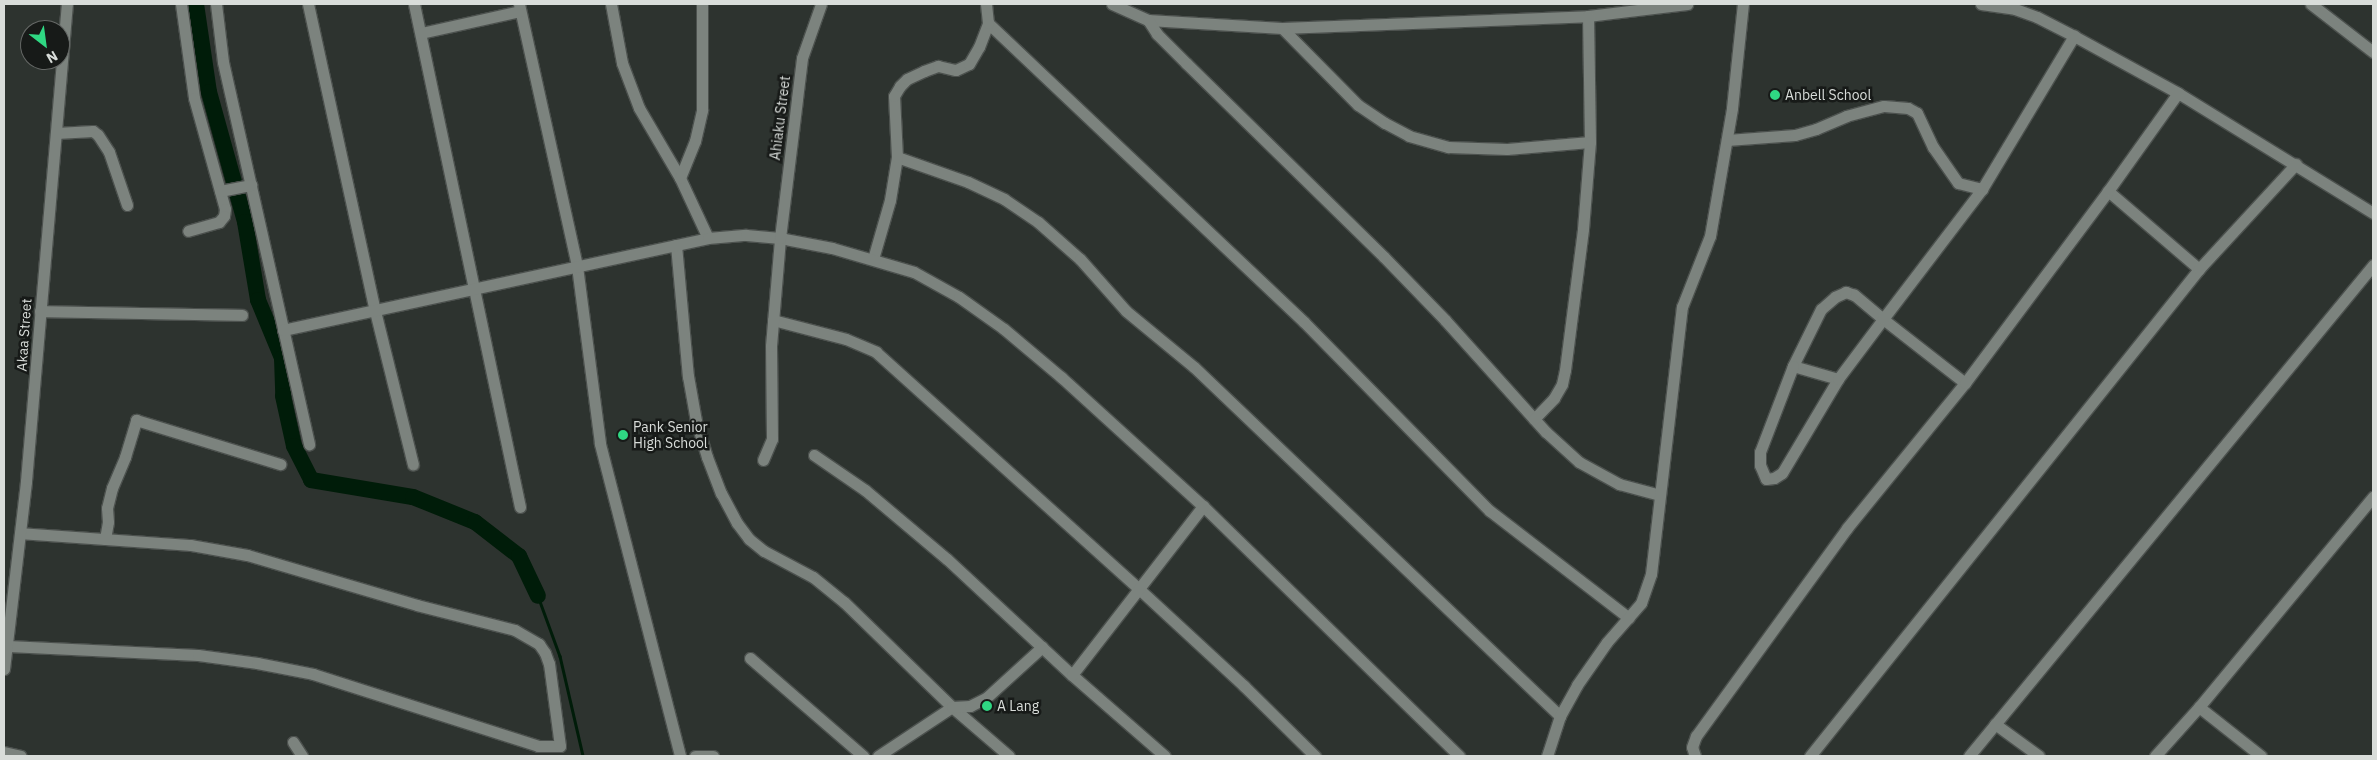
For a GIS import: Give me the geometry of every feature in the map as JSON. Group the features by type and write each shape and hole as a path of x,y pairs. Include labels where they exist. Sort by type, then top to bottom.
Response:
{"street":[{"name":"Akaa Street","path":"4,668 29,452 67,4"},
{"path":"181,4 194,98 224,190 225,209 224,216 219,222 188,231"},
{"path":"216,4 223,62 247,186 309,444"},
{"path":"308,4 375,311 413,464"},
{"path":"414,4 520,507"},
{"path":"611,4 622,63 639,108 680,178 708,238"},
{"path":"680,178 695,141 702,110 702,4"},
{"name":"Ahiaku Street","path":"763,460 772,439 770,375 773,320 780,238 802,58 821,4"},
{"path":"874,259 890,200 897,156 894,96 907,79 931,68 938,66 956,70 969,64 979,47 988,23 986,4"},
{"path":"1112,4 1148,20 1282,28 1588,16 1687,4"},
{"path":"1547,756 1560,716 1590,665 1641,603 1651,574 1682,307 1710,236 1732,108 1743,4"},
{"path":"1981,4 2016,9 2037,17 2074,36 2178,92 2373,213"},
{"path":"2311,4 2373,52"},
{"path":"421,33 520,7 577,266 600,444 680,756"},
{"path":"1534,419 1554,398 1562,384 1565,370 1583,229 1590,142 1588,16"},
{"path":"1148,20 1157,34 1446,320 1534,419 1579,462 1619,484 1660,495"},
{"path":"988,23 1304,322 1490,511 1629,618"},
{"path":"1282,28 1358,105 1409,136 1448,147 1474,149 1507,149 1590,142"},
{"path":"1965,383 1883,319 1854,295 1846,292 1835,297 1821,309 1792,366 1760,452 1760,465 1766,478 1774,478 1782,473 1838,379 1883,319 1982,188 2074,36"},
{"path":"1695,756 1692,747 1696,736 1846,528 1965,383 2108,191 2178,92"},
{"path":"1727,140 1795,135 1816,129 1846,116 1884,106 1908,108 1917,113 1933,147 1958,183 1982,188"},
{"path":"56,132 93,131 98,135 109,152 127,205"},
{"path":"897,156 968,182 1004,199 1038,222 1080,259 1126,311 1194,367 1560,716"},
{"path":"1810,756 2199,269 2296,164"},
{"path":"224,190 247,186"},
{"path":"2108,191 2199,269"},
{"path":"283,330 708,238 746,235 780,238 832,248 914,272 959,297 1004,329 1061,377 1204,506 1460,756"},
{"path":"676,246 688,376 696,421 706,457 731,513 749,539 756,545 813,577 844,602 952,707 1008,756"},
{"path":"1969,756 2373,265"},
{"path":"40,311 242,315"},
{"path":"773,320 846,339 876,352 1140,589 1315,756"},
{"path":"1792,366 1838,379"},
{"path":"105,539 108,522 107,508 112,488 125,457 136,420 280,464"},
{"path":"814,455 865,490 948,559 1072,675 1165,756"},
{"path":"2155,756 2199,707 2373,497"},
{"path":"1072,675 1204,506"},
{"path":"8,646 198,655 257,663 313,674 538,746 562,751 549,664 539,644 528,635 515,630 417,606 247,555 190,545 20,533"},
{"path":"878,756 952,707 970,706 986,698 1042,647"},
{"path":"750,658 862,756"},
{"path":"2199,707 2261,756"},
{"path":"1995,724 2040,756"},
{"path":"293,742 302,756"},
{"path":"4,752 21,756"},
{"path":"695,756 713,756"}],"waterway":[{"path":"196,4 209,92 245,222 258,300 282,358 283,396 294,446 311,480 413,497 475,522 519,556 538,596"},
{"path":"538,596 560,656 583,756"}],"place":[{"name":"Anbell School","path":"1775,95"},
{"name":"Pank Senior High School","path":"623,435"},
{"name":"A Lang","path":"987,706"}]}
